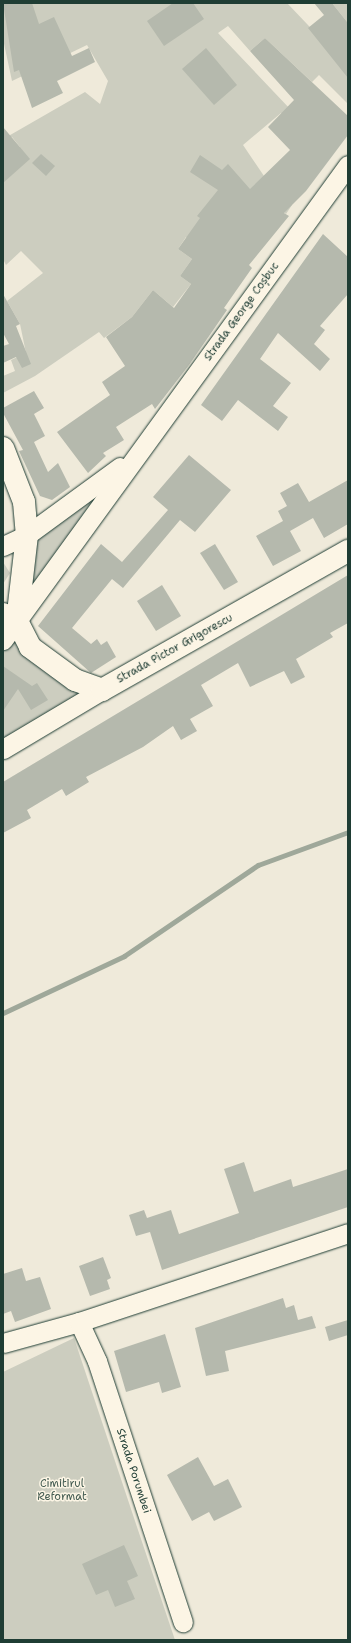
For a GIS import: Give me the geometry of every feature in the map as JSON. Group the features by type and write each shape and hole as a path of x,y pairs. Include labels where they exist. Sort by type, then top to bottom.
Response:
{"street":[{"name":"Strada George Coșbuc","path":"3,640 10,616 134,457 348,165"},
{"path":"3,448 24,502 26,535 10,616 30,647 75,680 102,690"},
{"name":"Strada George Coșbuc","path":"3,546 26,535 134,457"},
{"name":"Strada Pictor Grigorescu","path":"3,749 102,690 348,551"},
{"path":"3,1343 78,1322 348,1233"},
{"name":"Strada Porumbei","path":"78,1322 96,1361 183,1622"}],"green space":[{"path":"3,3 287,3 348,67 348,104 319,75 312,82 265,38 250,51 228,26 218,33 310,130 304,136 281,113 243,145 264,176 292,205 286,214 258,189 217,257 186,237 178,249 192,259 180,276 191,284 173,307 153,290 132,317 104,338 99,332 35,376 3,393 3,376 15,371 11,360 26,353 20,324 7,301 43,273 21,251 6,265 3,259 3,183 8,157 20,147 12,137 5,138 85,92 100,104 108,81 87,45 12,81 3,39"},
{"path":"332,3 348,3 348,23"},
{"path":"134,457 17,621 30,647 102,690 3,749 3,640 27,535"},
{"path":"3,562 10,573 3,584"},
{"name":"Cimitirul Reformat","path":"74,1338 175,1640 3,1640 3,1372"}],"building":[{"path":"3,3 32,3 39,24 54,17 72,56 89,48 95,62 57,81 63,93 32,108 19,70 14,72"},
{"path":"173,3 193,3 204,19 164,46 147,21"},
{"path":"314,3 332,3 348,23 348,78 308,28 324,15"},
{"path":"265,38 348,116 348,135 306,191 284,213 289,216 249,265 252,268 224,308 227,310 189,365 155,409 152,404 116,427 124,440 103,453 106,456 88,473 57,432 110,395 102,382 125,366 106,337 132,317 153,290 174,308 191,284 180,276 192,259 178,249 200,218 197,216 218,190 190,172 200,155 222,170 228,164 250,189 290,150 268,127 294,100 250,51"},
{"path":"206,48 237,85 214,105 182,69"},
{"path":"3,127 30,159 3,183"},
{"path":"41,154 55,166 46,176 32,163"},
{"path":"323,234 348,257 348,294 320,326 325,330 314,344 330,359 320,371 278,333 260,359 291,383 273,406 288,417 278,431 238,400 222,421 201,405"},
{"path":"3,294 20,324 16,326 31,364 22,368 16,357 3,363 3,346 9,344 3,333"},
{"path":"34,391 44,408 34,414 45,436 34,442 48,472 58,463 70,487 52,500 40,496 19,451 23,450 3,413 3,408"},
{"path":"189,455 231,490 195,532 180,520 123,588 112,579 72,628 91,644 97,639 101,645 107,641 116,657 91,673 38,626 101,544 122,562 168,510 153,497"},
{"path":"348,480 348,524 324,538 313,518 290,531 301,551 273,566 256,536 283,521 278,511 287,506 280,493 298,483 309,502"},
{"path":"215,544 238,582 224,590 200,553"},
{"path":"348,575 348,623 330,633 333,637 296,659 305,677 291,684 284,671 250,687 238,663 201,685 213,706 190,719 197,731 181,740 173,726 143,747 86,777 89,782 66,796 62,789 27,810 31,818 3,833 3,782"},
{"path":"162,585 181,616 156,631 137,601"},
{"path":"3,666 32,686 37,683 48,700 31,710 18,689 3,711"},
{"path":"244,1162 254,1192 291,1179 293,1187 348,1169 348,1207 162,1270 150,1232 136,1236 129,1215 144,1210 147,1218 171,1210 179,1234 239,1213 224,1169"},
{"path":"103,1257 111,1278 107,1280 110,1289 90,1296 79,1266"},
{"path":"22,1268 26,1281 40,1277 51,1309 15,1322 11,1311 3,1314 3,1274"},
{"path":"283,1298 286,1308 294,1305 298,1320 312,1316 316,1328 225,1351 229,1371 206,1376 195,1328"},
{"path":"348,1320 348,1335 329,1341 325,1327"},
{"path":"165,1334 181,1387 162,1393 159,1382 126,1392 114,1351"},
{"path":"198,1457 214,1486 228,1479 242,1507 214,1521 209,1512 192,1521 167,1475"},
{"path":"124,1545 138,1576 127,1581 135,1599 115,1607 108,1590 96,1595 82,1564"}],"waterway":[{"path":"3,1013 124,956 258,865 348,832"}]}
